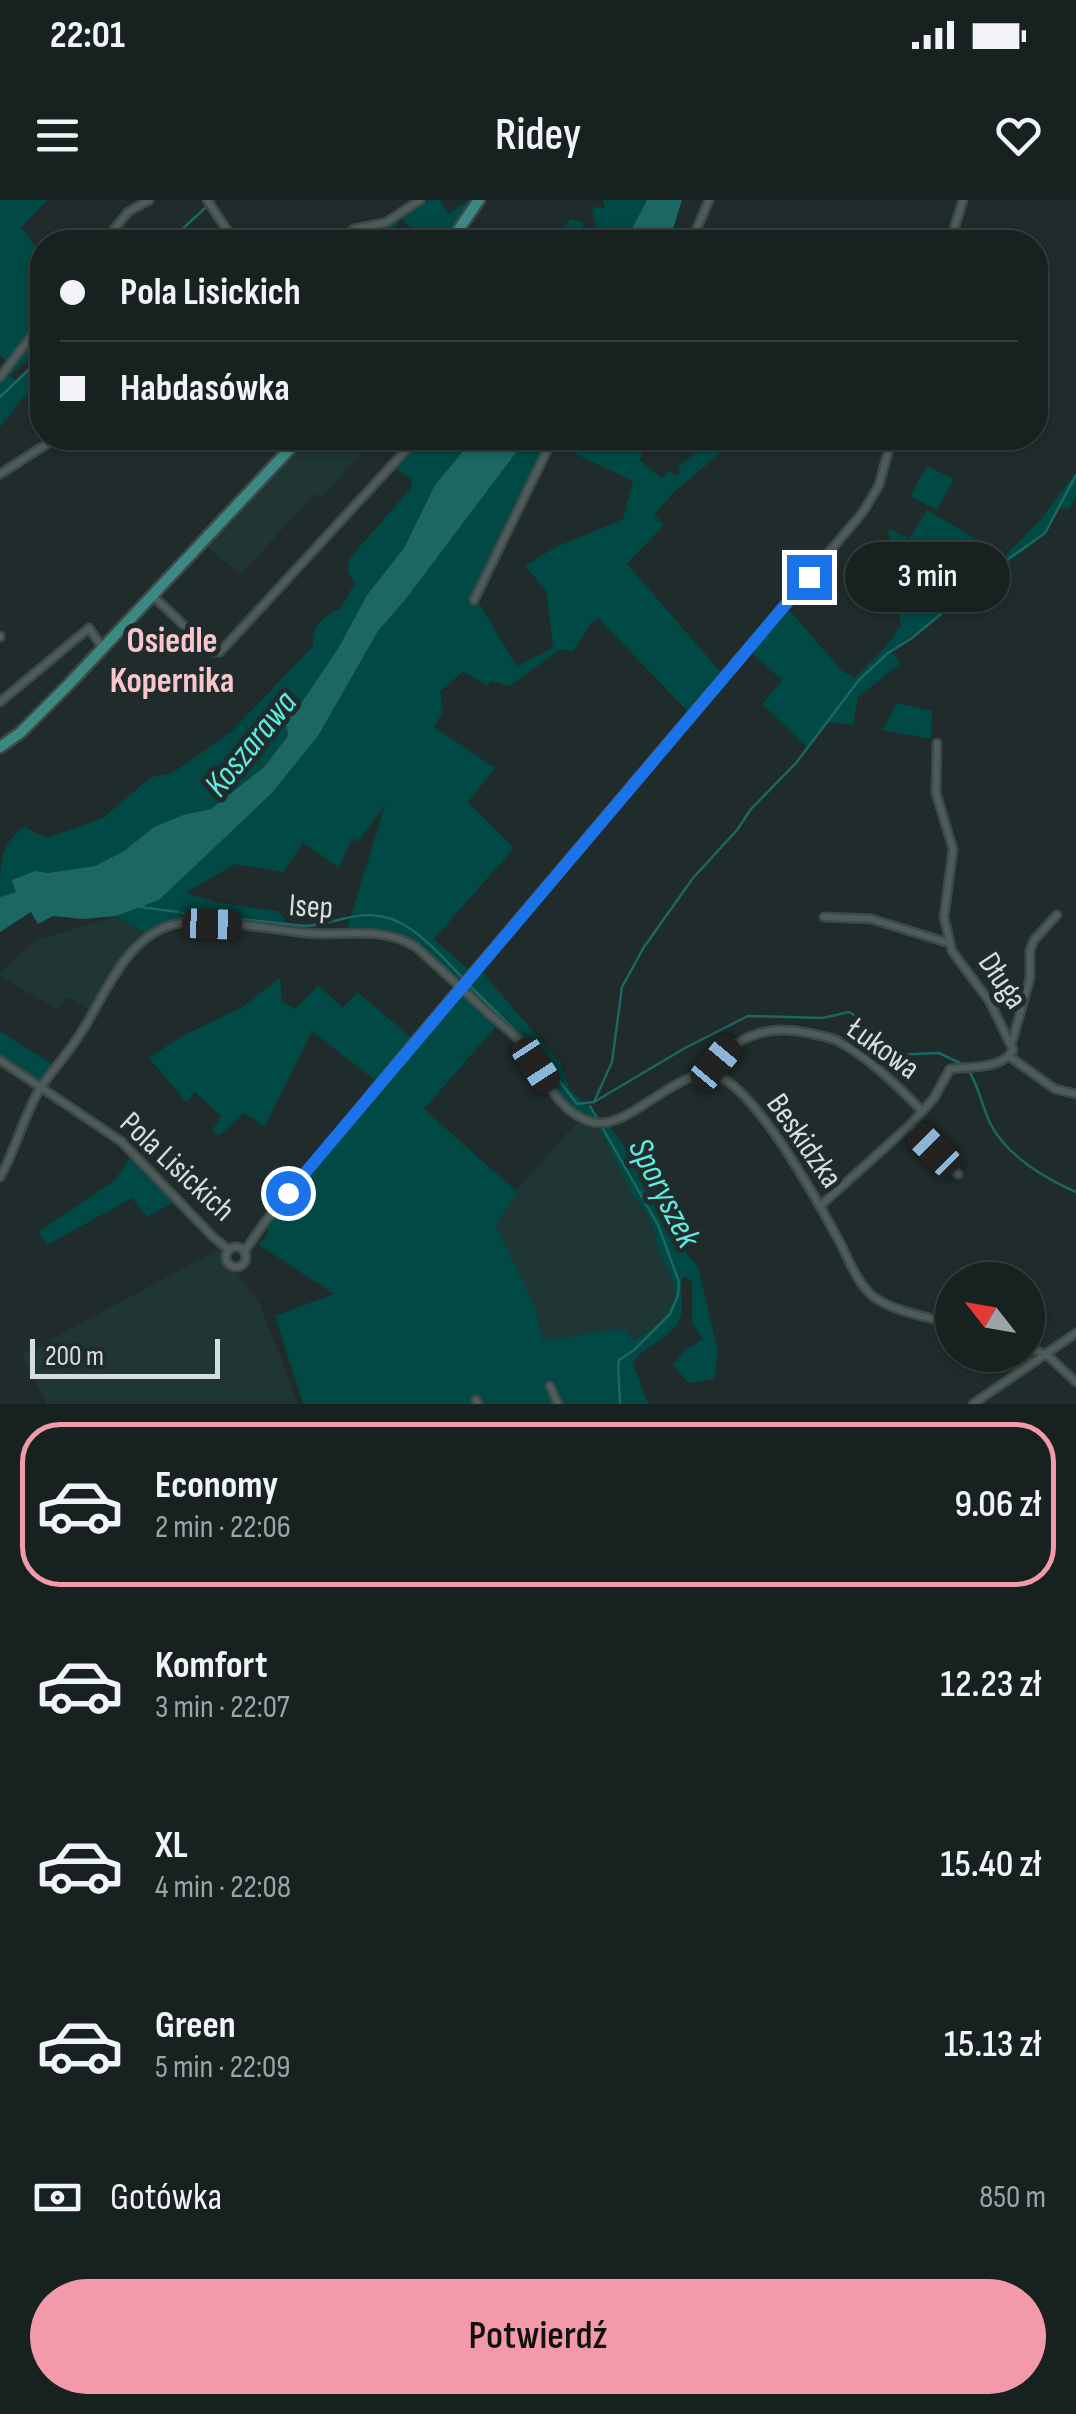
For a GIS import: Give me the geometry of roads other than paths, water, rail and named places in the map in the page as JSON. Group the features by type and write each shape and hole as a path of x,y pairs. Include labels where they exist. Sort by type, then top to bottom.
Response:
{"main road":[{"path":"458,230 479,200"},
{"path":"0,747 20,733 289,450"}],"street":[{"path":"114,230 128,212 149,200"},
{"path":"206,200 227,230"},
{"path":"353,230 385,223 420,200"},
{"path":"696,230 709,200"},
{"path":"954,230 963,200"},
{"path":"0,377 30,338"},
{"path":"0,474 37,450"},
{"path":"152,595 212,652 220,652 406,450"},
{"path":"474,600 547,450"},
{"name":"Pola Lisickich","path":"41,1088 122,1142 213,1237 237,1250 264,1223 863,512 878,485 888,450"},
{"path":"0,702 88,628 102,648"},
{"name":"Długa","path":"820,1206 910,1126 934,1098 950,1069 968,1069 1010,1057 1012,1042 950,943 944,916 953,850 936,793 937,742"},
{"path":"1012,1042 1030,978 1030,950 1057,915"},
{"path":"824,917 871,920 950,943"},
{"name":"Isep","path":"0,1177 41,1088 85,1027 110,980 150,936 172,925 238,925 336,936 375,932 399,936 521,1042 557,1098 581,1118 602,1122 680,1083 711,1075"},
{"name":"Łukowa","path":"711,1075 731,1045 756,1031 797,1030 836,1039 892,1080 922,1111"},
{"path":"1010,1057 1054,1089 1076,1094"},
{"path":"0,1060 41,1088"},
{"name":"Beskidzka","path":"711,1075 723,1078 742,1094 780,1142 872,1296 935,1319"},
{"path":"910,1126 958,1174"},
{"path":"972,1404 1076,1332"},
{"path":"1046,1354 1076,1382"},
{"path":"550,1386 558,1404"}],"waterway":[{"path":"181,230 214,200"},
{"path":"0,397 30,368"},
{"path":"594,1102 612,1062 622,987 644,947 693,878 796,763 859,680 888,653 1045,533 1076,475"},
{"path":"140,907 178,912"},
{"path":"182,913 305,926 382,916 421,936 463,978"},
{"path":"469,985 540,1055 577,1104 594,1102 748,1016 823,1018 849,1012 856,1016 867,1038 890,1055 939,1053 964,1065"},
{"path":"969,1071 997,1135 1039,1172 1076,1192"},
{"name":"Sporyszek","path":"590,1106 658,1225 679,1282 670,1314 619,1360 620,1404"}],"district":[{"name":"Osiedle Kopernika","path":"172,661"}],"water label":[{"name":"Koszarawa","path":"251,744"}]}
